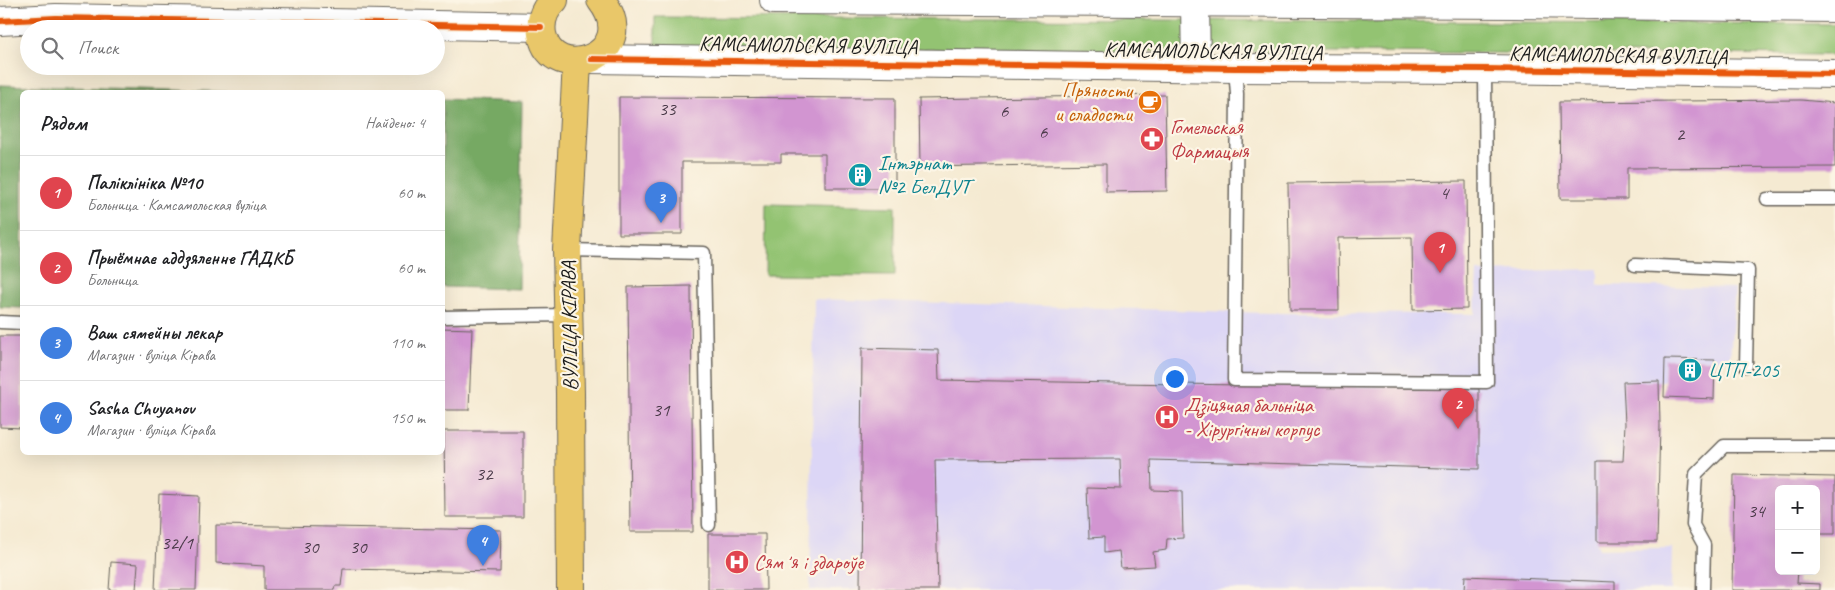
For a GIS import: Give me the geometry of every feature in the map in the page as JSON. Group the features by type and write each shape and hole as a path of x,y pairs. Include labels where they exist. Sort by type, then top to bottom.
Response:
{"main road":[{"path":"554,0 548,6 543,16 541,27 543,38 548,48 566,61 584,61 601,53 608,44 612,32 612,20 601,0"},
{"name":"ВУЛІЦА КІРАВА","path":"571,590 567,250 584,61"}],"street":[{"path":"14,0 56,18"},
{"name":"КАМСАМОЛЬСКАЯ ВУЛІЦА","path":"774,0 1195,3 1514,2 1835,8"},
{"path":"1195,3 1196,67"},
{"path":"0,20 56,18 164,20"},
{"path":"445,25 541,27"},
{"name":"КАМСАМОЛЬСКАЯ ВУЛІЦА","path":"584,61 1835,74"}],"lane":[{"path":"1235,68 1234,380 1487,382 1485,69"},
{"path":"1768,199 1835,199"},
{"path":"567,250 704,252 709,525"},
{"path":"1635,265 1748,270 1746,366"},
{"path":"445,316 569,316"},
{"path":"0,322 20,322"},
{"path":"1702,590 1704,545 1693,526 1696,474 1724,446 1835,446"}],"shaded area":[{"path":"1598,269 1598,285 1735,288 1730,360 1665,359 1664,381 1623,383 1625,424 1660,425 1659,462 1597,461 1597,542 1599,549 1672,548 1671,590 810,590 814,299 1268,313 1475,314 1477,272"}],"green space":[{"path":"655,17 1835,24 1835,55 655,48"},
{"path":"0,85 171,90 20,90 20,308 0,307"},
{"path":"445,99 522,102 519,289 445,287"},
{"path":"766,204 895,207 895,276 765,275"}],"building":[{"path":"1165,95 1167,191 1106,192 1106,164 920,167 919,99"},
{"name":"Інтэрнат №2 БелДУТ","path":"619,97 895,98 895,188 825,188 825,154 781,154 781,162 682,162 682,234 619,234"},
{"path":"1801,100 1835,103 1835,167 1627,168 1627,199 1560,199 1559,102"},
{"path":"1466,181 1467,309 1413,310 1412,237 1338,238 1339,310 1290,310 1288,183"},
{"path":"691,286 693,532 630,532 628,287"},
{"path":"445,328 472,329 469,410 445,410"},
{"path":"0,336 20,336 20,428 0,427"},
{"name":"Дзіцячая бальніца - Хірургічны корпус","path":"862,348 938,350 939,380 1479,389 1479,469 1151,460 1152,490 1182,491 1183,538 1167,539 1166,550 1153,552 1155,566 1121,568 1119,551 1104,553 1104,537 1089,538 1087,488 1121,489 1120,459 935,460 938,590 860,590"},
{"name":"ЦТП-205","path":"1665,359 1715,360 1714,399 1664,397"},
{"path":"1659,381 1660,425 1657,542 1597,542 1597,461 1623,461 1625,424 1623,382"},
{"path":"445,431 523,431 523,517 445,517"},
{"path":"1734,475 1835,477 1835,534 1820,534 1820,485 1775,485 1775,575 1798,575 1797,583 1820,584 1820,590 1732,590"},
{"path":"159,494 199,496 196,590 155,590"},
{"path":"216,525 501,530 500,572 343,569 341,586 335,586 334,590 264,590 264,566 216,563"},
{"name":"Сямʼя і здароўе","path":"708,534 765,534 766,590 708,590"},
{"path":"111,562 138,564 136,590 109,590"},
{"path":"1465,576 1615,582 1615,590 1464,590"}],"cycle path":[{"path":"0,21 56,18 164,20"},
{"path":"445,25 541,27"},
{"path":"591,59 1835,74"}],"place":[{"name":"Пряности и сладости","path":"1150,102"},
{"name":"Гомельская Фармацыя","path":"1152,139"},
{"name":"Інтэрнат №2 БелДУТ","path":"860,175"},
{"name":"Ваш сямейны лекар","path":"661,223"},
{"name":"Паліклініка №10","path":"1440,273"},
{"name":"ЦТП-205","path":"1690,370"},
{"name":"Дзіцячая бальніца - Хірургічны корпус","path":"1167,417"},
{"name":"Прыёмнае аддзяленне ГАДКБ","path":"1458,429"},
{"name":"Сямʼя і здароўе","path":"737,562"},
{"name":"Sasha Chuyanov","path":"483,566"}]}
